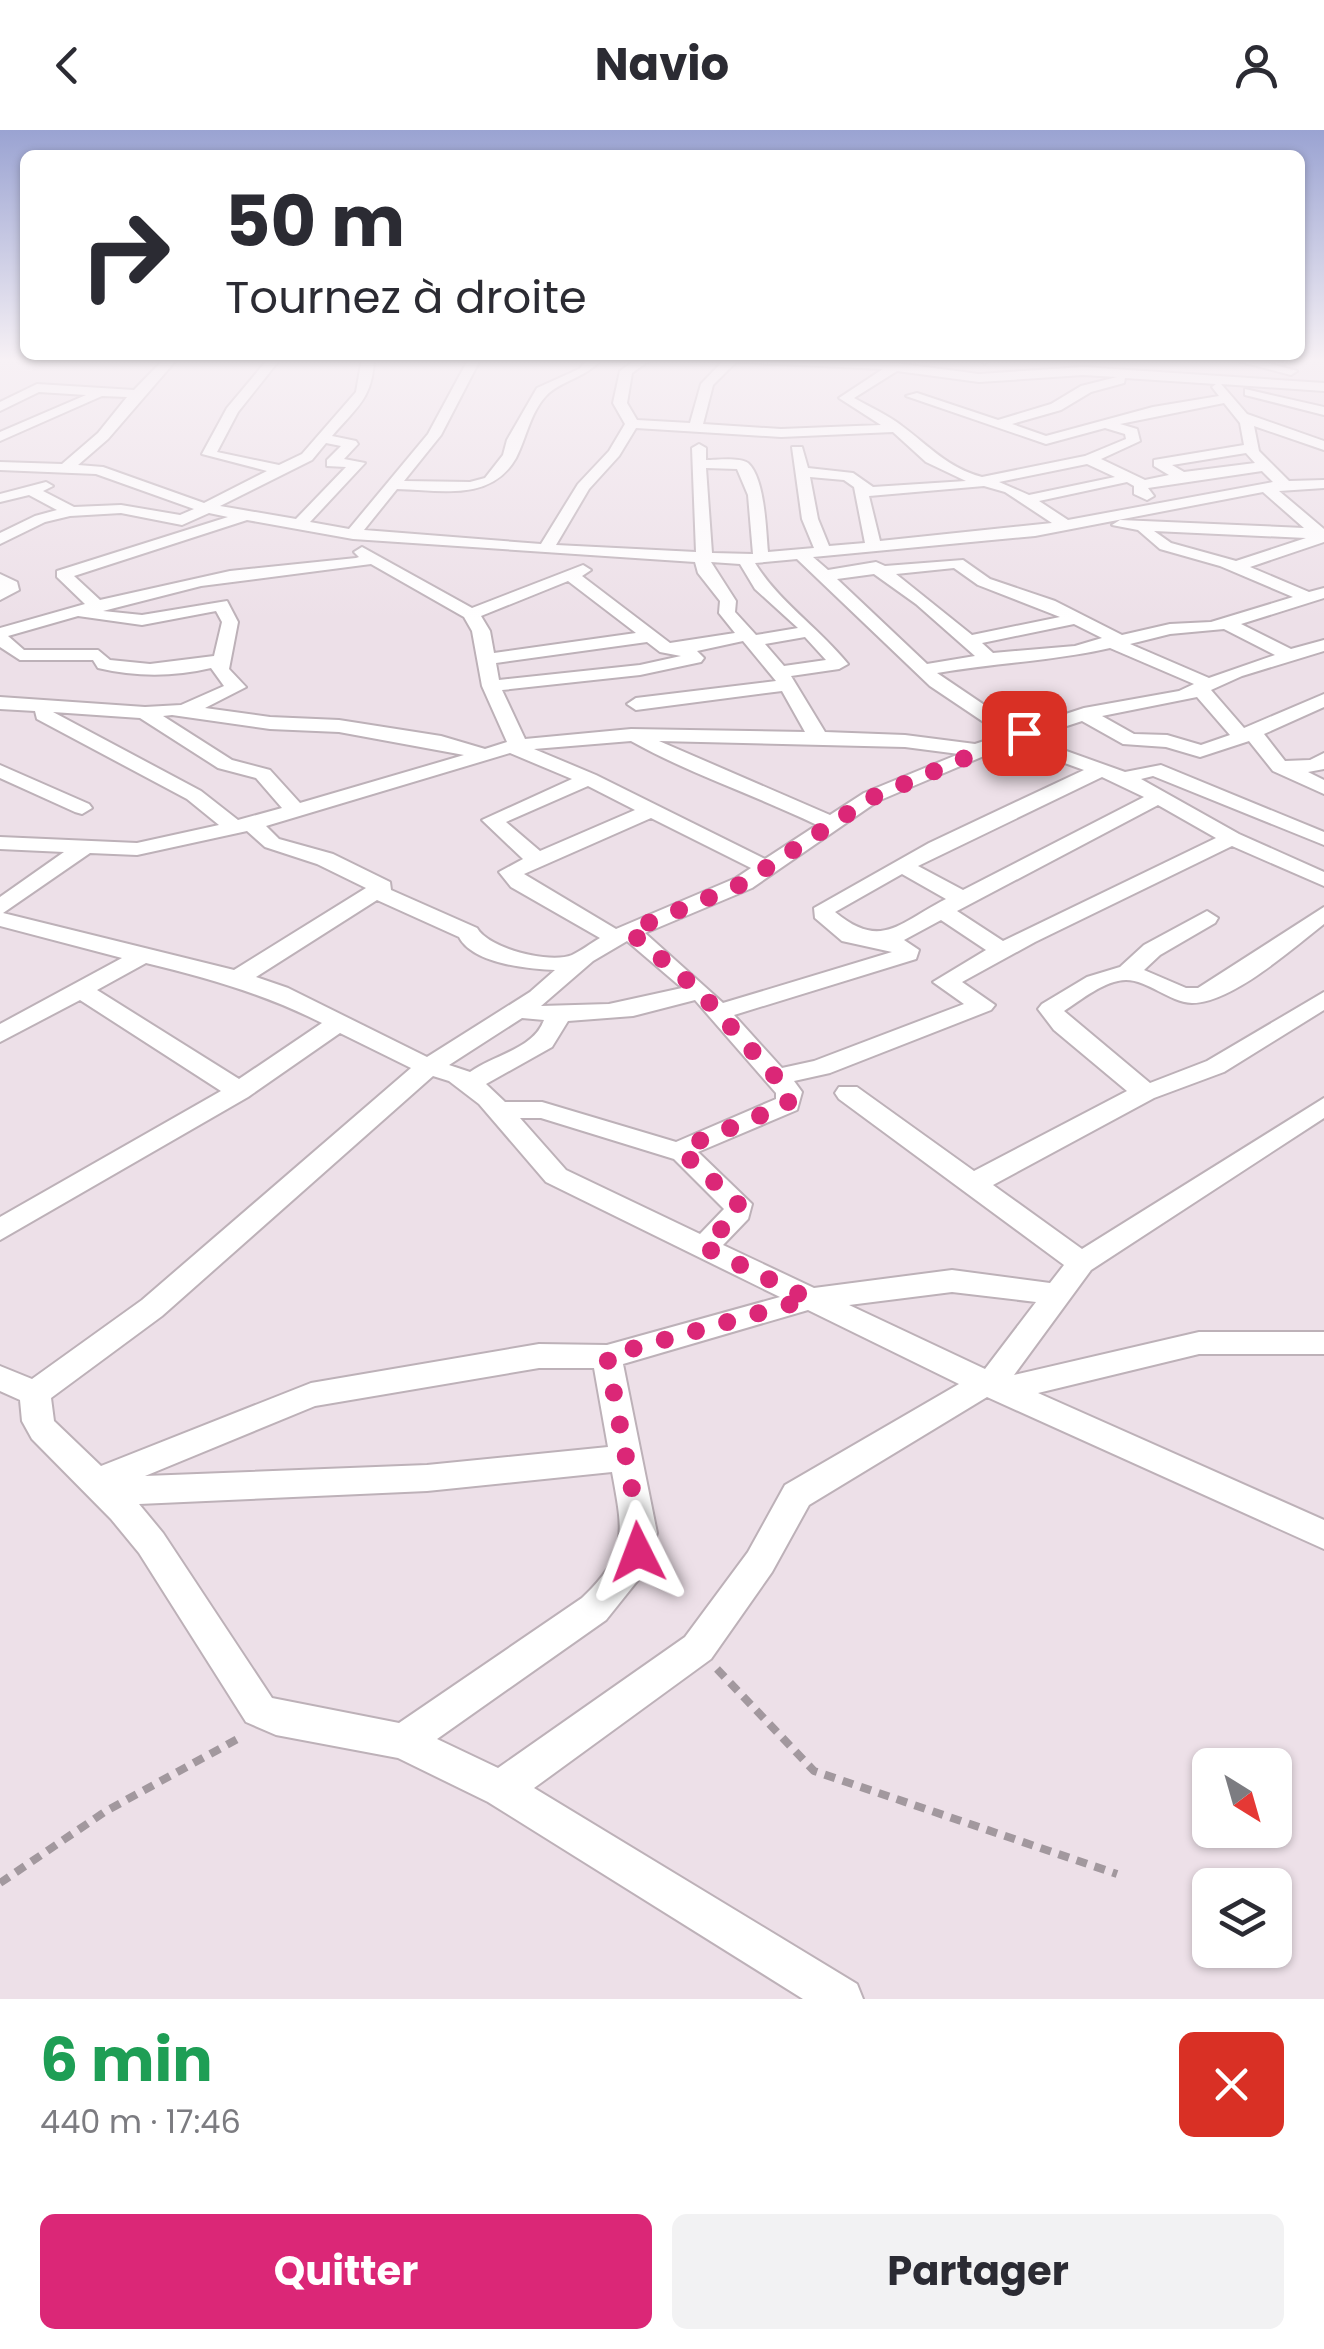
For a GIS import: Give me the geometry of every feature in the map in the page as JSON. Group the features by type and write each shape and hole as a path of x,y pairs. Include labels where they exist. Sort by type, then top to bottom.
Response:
{"street":[{"path":"0,498 32,491 72,468 94,445"},
{"path":"214,445 209,454 288,467 326,468 336,464"},
{"path":"0,538 40,519 71,511 121,509 182,520 288,467 317,445"},
{"path":"301,523 359,465 330,461 350,445"},
{"path":"352,534 426,445"},
{"path":"394,485 470,486 490,482 510,456 513,445"},
{"path":"546,549 583,487 619,445"},
{"path":"697,445 706,573 728,601 727,613 784,679 819,739"},
{"path":"784,445 804,472 812,536 827,554"},
{"path":"860,488 916,491 971,487 1088,459 1122,445"},
{"path":"897,447 915,446 963,476 1029,499 1067,526"},
{"path":"1182,477 1159,462 1251,448 1283,493 1322,534"},
{"path":"785,450 816,450"},
{"path":"1088,459 1142,485 1266,466"},
{"path":"636,704 752,686 839,664 810,633 811,629 760,586 753,559 755,496 742,464 698,464"},
{"path":"0,466 98,470 206,508 352,534 601,554 753,559 1067,526 1266,487 1324,501"},
{"path":"804,472 848,476 860,488 865,550 879,570 922,600 988,658"},
{"path":"1029,499 1110,484 1126,477"},
{"path":"1283,493 1324,484"},
{"path":"1142,485 1139,491 1170,507"},
{"path":"32,491 71,511"},
{"path":"98,606 63,574 247,515"},
{"path":"1100,520 1144,528 1322,534"},
{"path":"326,528 334,538 471,614 481,631 490,686 515,746 589,778 767,868"},
{"path":"1144,528 1164,544 1316,595"},
{"path":"1234,567 1322,534"},
{"path":"471,614 590,566 601,554"},
{"path":"803,556 923,670 1015,737 1124,778 1232,838 1324,880"},
{"path":"225,658 170,670 131,670 104,664 98,655 20,655 0,635 98,606 236,575 330,570 374,558"},
{"path":"822,576 957,563 984,582 1050,605 1206,687 1280,767 1324,788"},
{"path":"570,575 666,648 810,633"},
{"path":"0,579 12,586 0,595"},
{"path":"923,670 988,658 1075,650 1113,640 1226,623 1316,595"},
{"path":"75,613 142,620 218,604 230,622 222,675 237,688 184,710"},
{"path":"968,642 1074,619"},
{"path":"1226,623 1289,655"},
{"path":"997,635 1029,653"},
{"path":"486,660 652,636"},
{"path":"35,1393 152,1308 428,1067 538,997 576,963 622,934 725,893 871,798 962,761 976,750 1084,714 1172,700 1236,672 1324,644"},
{"path":"490,686 592,677 680,664 695,658 684,649"},
{"path":"1084,714 1130,740 1167,740 1188,750 1211,750 1324,700"},
{"path":"0,703 44,710 184,710 441,742 483,754"},
{"path":"0,722 44,710 272,843 326,859 382,886 238,978"},
{"path":"145,712 225,764 263,774 296,811"},
{"path":"0,843 137,849 244,826 515,746 635,735 905,742 976,750"},
{"path":"635,735 669,755 743,782 832,824"},
{"path":"1288,770 1315,766 1324,759"},
{"path":"716,1014 909,952 886,942 850,936 823,912 830,903 901,864 1103,769"},
{"path":"1124,778 1154,769 1324,839"},
{"path":"0,772 82,808"},
{"path":"537,860 492,820 589,778"},
{"path":"886,942 960,898 1161,796"},
{"path":"650,811 510,872 519,882 622,934 698,990 789,1092 788,1104 687,1146 683,1153"},
{"path":"776,1077 821,1067 982,1007 945,982 1232,838"},
{"path":"1,918 85,847"},
{"path":"901,864 960,898"},
{"path":"377,892 469,933 472,941 510,958 542,965 576,963"},
{"path":"940,912 1003,951"},
{"path":"1128,972 1188,995 1201,995 1264,958 1324,914"},
{"path":"1,918 238,978 340,1022 428,1067 472,1082 556,1176 993,1386 1324,1535"},
{"path":"1145,1092 1050,1012 1095,982 1128,972 1152,950 1207,918"},
{"path":"0,1034 142,956"},
{"path":"81,990 238,1091"},
{"path":"516,1010 558,1015 666,1003 698,990"},
{"path":"974,1182 1145,1092 1166,1088 1248,1046 1324,999"},
{"path":"472,1082 547,1042 558,1015"},
{"path":"0,1230 238,1091 340,1022"},
{"path":"848,1093 1081,1263"},
{"path":"993,1386 995,1378 1081,1263 1324,1106"},
{"path":"499,1110 542,1110 683,1153 738,1204 738,1212 704,1247"},
{"path":"102,1489 311,1395 538,1356 607,1356 809,1299 952,1282 1057,1294"},
{"path":"502,1790 698,1648 760,1562 797,1496 993,1386 1199,1343 1324,1343"},
{"path":"404,1742 608,1597 638,1552 640,1532 607,1356"},
{"path":"0,1378 35,1393"},
{"path":"35,1393 43,1430 151,1543 260,1710 276,1718 404,1742 502,1790 821,1993"},
{"path":"102,1489 465,1475 626,1458"}],"path":[{"path":"698,1648 814,1771 1117,1874"},
{"path":"0,1883 106,1812 276,1718"}],"route":[{"path":"638,1552 640,1532 607,1356 809,1299 704,1247 738,1212 738,1204 683,1153 687,1146 788,1104 789,1092 698,990 629,931 744,883 871,798 962,761 976,750 1024,733"}]}
